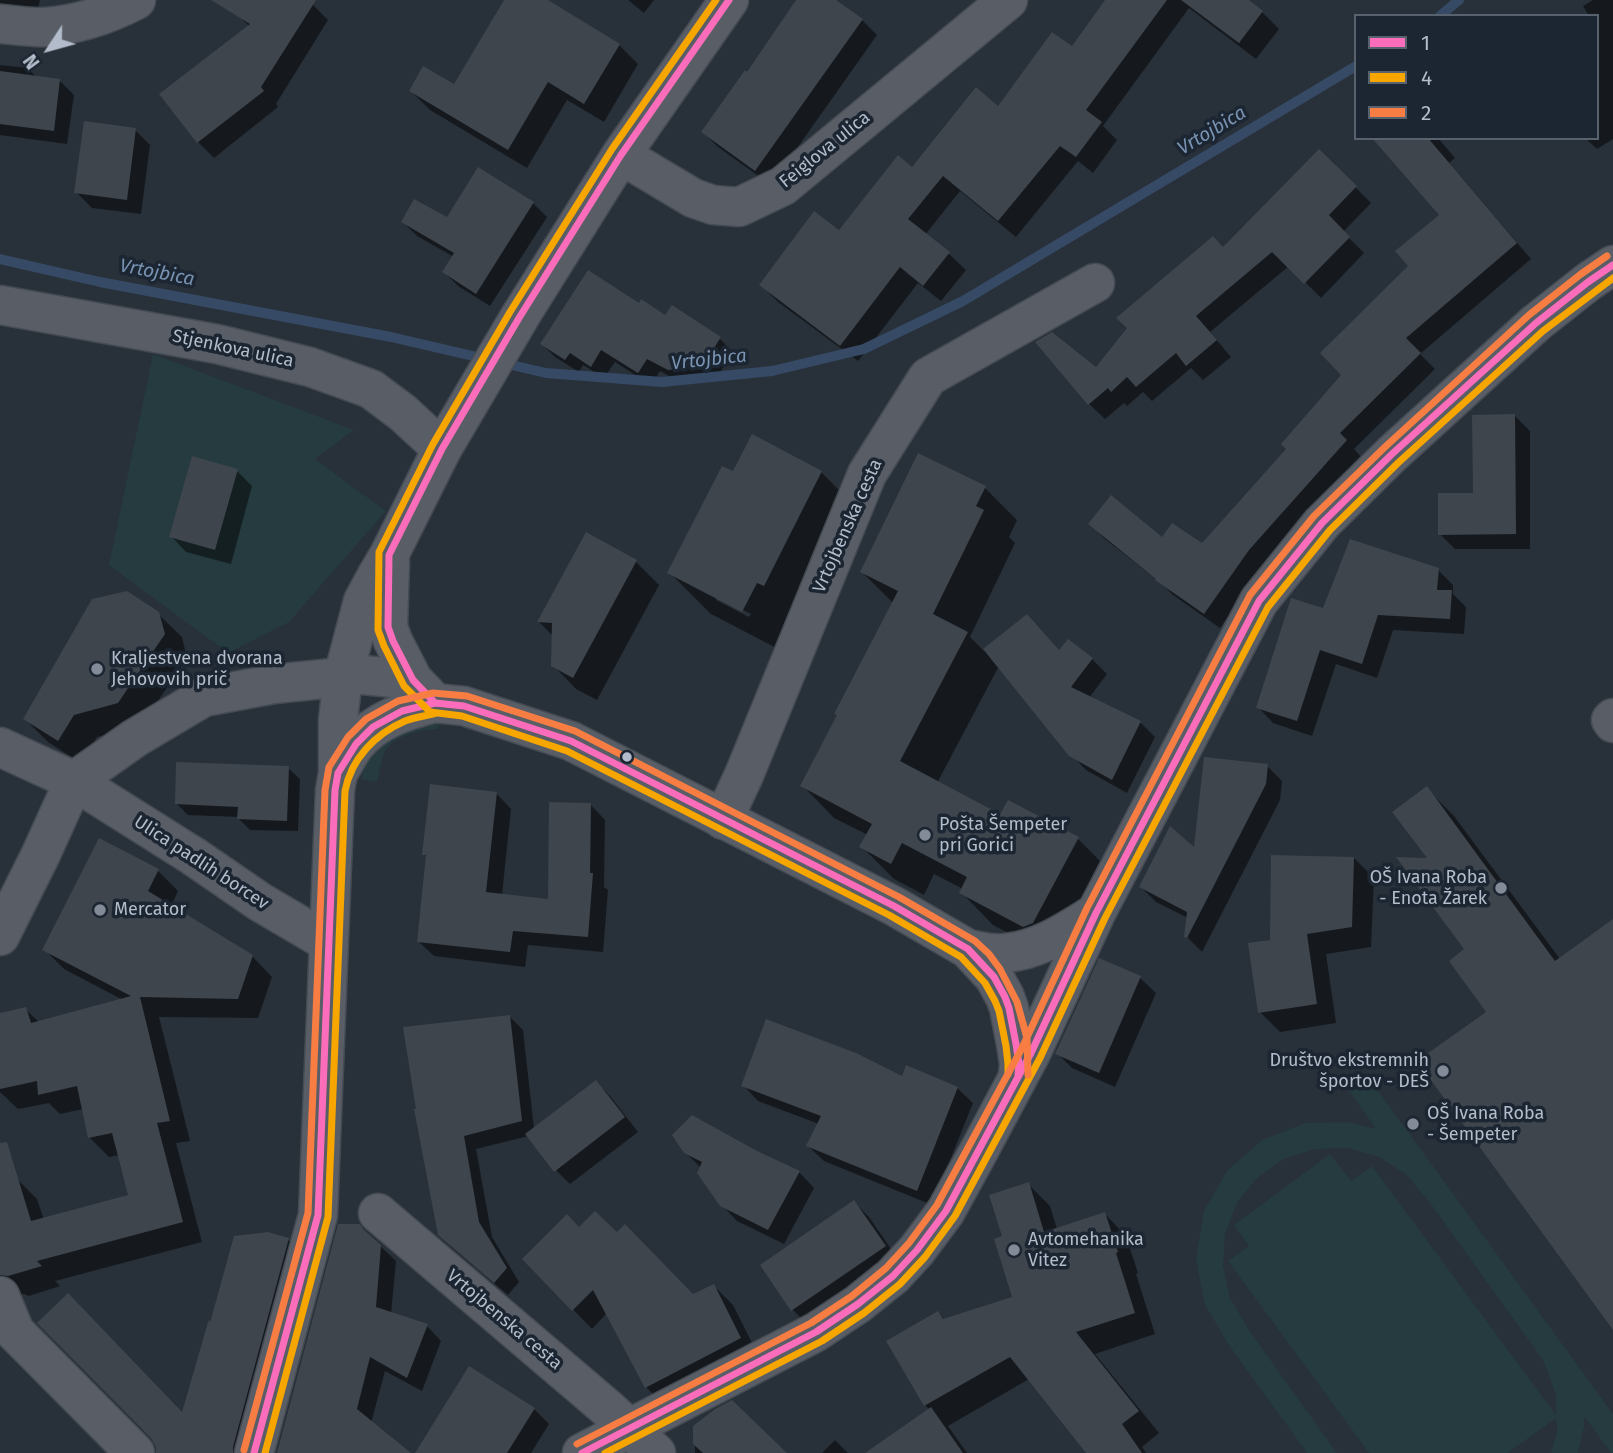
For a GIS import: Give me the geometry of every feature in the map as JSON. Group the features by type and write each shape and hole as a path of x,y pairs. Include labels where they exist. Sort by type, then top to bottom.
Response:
{"street":[{"path":"0,24 43,28 76,24 111,13 136,0"},
{"path":"254,1453 318,1215 328,942 338,773 338,720 343,677 363,601 390,555 442,449 519,318 621,155 729,0"},
{"name":"Feiglova ulica","path":"621,155 693,198 713,205 739,206 783,186 1008,0"},
{"path":"582,1453 642,1440 858,1304 893,1276 917,1250 946,1211 1031,1053 1096,912 1259,601 1322,523 1392,454 1536,323 1613,265"},
{"name":"Vrtojbenska cesta","path":"723,820 867,474 928,377 1095,283"},
{"name":"Stjenkova ulica","path":"0,305 218,344 310,367 371,389 403,413 442,449"},
{"path":"390,555 388,627 393,641 424,691"},
{"path":"0,936 74,781 135,738 204,697 274,684 363,675 424,691 571,741 894,906 968,948 990,953 1026,949 1056,937 1096,912"},
{"path":"338,773 356,744 373,727 402,712 424,691"},
{"name":"Ulica padlih borcev","path":"0,747 74,781 260,902 328,942"},
{"path":"968,948 994,977 1009,1008 1019,1064 1018,1075"},
{"name":"Vrtojbenska cesta","path":"378,1213 642,1440"},
{"path":"0,1296 7,1342 135,1453"}],"green space":[{"path":"153,354 354,430 315,459 386,511 289,622 228,653 109,565"},
{"path":"439,722 437,729 409,734 390,745 383,757 377,782 361,779 367,758 387,736"},
{"path":"1366,1074 1613,1414 1613,1453 1584,1416 1578,1453 1551,1453 1557,1431 1556,1418 1508,1453 1369,1453 1228,1261 1249,1246 1234,1225 1330,1154 1351,1181 1372,1166 1556,1415 1556,1395 1543,1360 1407,1175 1379,1157 1348,1148 1315,1149 1284,1159 1257,1178 1237,1203 1225,1234 1223,1266 1230,1298 1249,1330 1337,1453 1307,1453 1228,1344 1204,1303 1196,1257 1204,1211 1227,1171 1262,1140 1305,1123 1347,1122 1376,1129 1347,1088"}],"building":[{"path":"211,0 316,0 261,87 264,91 197,143 159,94 250,24"},
{"path":"504,0 548,0 620,44 584,104 548,82 508,150 409,91 423,66 454,84"},
{"path":"796,0 836,0 863,19 755,171 701,132 745,70 747,72"},
{"path":"1105,0 1167,0 1086,110 1102,122 1076,157 1060,146 998,221 943,176 908,219 950,252 923,286 900,267 840,346 759,285 814,211 839,230 898,155 912,167 976,87 998,106 1052,32 1072,46"},
{"path":"1181,0 1249,0 1263,11 1239,43"},
{"path":"0,71 60,79 54,131 0,124"},
{"path":"84,121 136,128 127,200 74,193"},
{"path":"1374,140 1430,140 1517,243 1406,338 1421,353 1340,433 1347,440 1249,550 1204,614 1155,580 1088,524 1111,495 1162,537 1172,523 1202,543 1286,449 1281,444 1341,375 1320,353 1408,266 1395,251 1439,215"},
{"path":"1319,149 1357,186 1329,215 1350,237 1304,284 1272,252 1196,316 1217,340 1186,366 1176,353 1136,387 1127,377 1111,392 1108,388 1088,405 1035,342 1052,332 1096,367 1127,328 1116,318 1213,236 1223,247"},
{"path":"478,167 534,202 476,294 442,272 454,253 401,222 414,199 447,217"},
{"path":"588,270 639,303 641,299 665,315 672,305 721,337 702,367 668,370 647,359 638,373 601,350 591,367 570,353 565,360 540,344"},
{"path":"1515,414 1516,534 1438,535 1438,493 1473,493 1472,415"},
{"path":"752,434 822,471 764,586 757,583 742,612 667,573 722,466 733,471"},
{"path":"918,453 986,486 976,506 984,510 933,614 968,632 900,761 1000,814 1008,800 1079,837 1033,923 1023,927 959,893 967,877 902,843 891,864 859,847 872,824 800,786 898,591 860,572"},
{"path":"192,456 238,469 215,550 169,537"},
{"path":"586,532 637,560 573,678 551,666 552,623 537,622"},
{"path":"1350,539 1439,568 1437,590 1452,590 1450,619 1378,615 1362,664 1320,650 1297,721 1256,708 1291,598 1323,608"},
{"name":"Kraljestvena dvorana Jehovovih prič","path":"127,591 159,612 165,634 118,703 74,715 58,741 23,719 92,599"},
{"path":"1027,614 1059,650 1068,639 1093,658 1071,687 1141,721 1112,780 1069,756 983,649"},
{"path":"1204,757 1268,764 1266,784 1187,938 1184,937 1187,912 1139,887 1170,826 1194,847"},
{"path":"176,762 289,766 287,821 237,819 238,807 175,804"},
{"path":"430,784 497,792 486,892 548,899 549,802 591,803 590,873 593,873 588,937 513,931 510,952 417,942 426,855 422,855"},
{"name":"OŠ Ivana Roba - Šempeter","path":"1427,786 1555,961 1613,919 1613,1330 1417,1061 1486,1012 1449,961 1464,949 1396,857 1427,858 1392,812"},
{"path":"99,838 159,869 148,891 253,955 238,999 140,997 170,1121 157,1123 183,1222 37,1261 42,1266 8,1276 0,1275 0,1143 7,1142 31,1221 128,1195 112,1133 88,1138 77,1086 38,1095 37,1081 0,1089 0,1013 26,1007 31,1023 131,996 42,950"},
{"path":"1271,855 1354,857 1352,927 1307,934 1317,1004 1258,1013 1248,943 1270,940"},
{"path":"1099,958 1141,976 1099,1073 1055,1054"},
{"path":"510,1015 522,1121 464,1136 479,1222 507,1268 494,1283 438,1235 414,1109 403,1027"},
{"path":"766,1019 856,1053 902,1076 906,1065 958,1087 917,1191 806,1146 821,1116 741,1086"},
{"path":"596,1080 625,1117 554,1172 525,1134"},
{"path":"692,1115 800,1171 768,1230 720,1206 697,1173 702,1162 684,1153 672,1135"},
{"path":"1029,1182 1044,1232 1105,1212 1135,1313 1076,1332 1139,1411 1122,1424 1142,1453 1086,1453 1010,1357 924,1406 886,1341 938,1311 943,1319 1012,1297 994,1239 1002,1236 989,1195"},
{"path":"854,1200 886,1246 791,1311 760,1265"},
{"path":"595,1211 617,1232 625,1224 693,1294 714,1284 741,1338 645,1388 593,1290 572,1311 522,1259 567,1214 579,1227"},
{"path":"338,1224 360,1224 381,1245 376,1307 428,1324 407,1378 370,1357 357,1409 411,1453 277,1453"},
{"path":"268,1232 289,1238 233,1453 156,1453 151,1438 37,1323 68,1293 182,1412 234,1236"},
{"path":"469,1366 535,1408 507,1453 415,1453"},
{"path":"732,1400 787,1453 703,1453 693,1444 693,1426"},
{"path":"931,1407 963,1453 865,1453"}],"waterway":[{"name":"Vrtojbica","path":"1442,14 1459,0"},
{"name":"Vrtojbica","path":"0,259 100,282 391,337 546,373 662,382 772,371 864,349 963,301 1354,67"}],"transit line":[{"name":"4","path":"716,0 612,149 510,312 433,444 379,552 378,630 404,686 430,712 462,716 567,751 889,915 961,957 985,983 995,1001 1006,1046 1008,1074"},
{"name":"1","path":"729,0 621,155 519,318 442,449 389,555 388,627 413,680 435,703 464,706 571,741 894,906 968,949 994,977 1005,997 1016,1044 1018,1075"},
{"name":"2","path":"577,1444 811,1323 852,1296 886,1268 909,1243 937,1205 1022,1048 1087,908 1250,595 1314,516 1385,447 1529,315 1607,256"},
{"name":"1","path":"582,1453 816,1332 893,1276 917,1250 946,1211 1031,1053 1096,913 1259,601 1322,523 1392,454 1536,323 1613,265"},
{"name":"4","path":"605,1453 822,1341 864,1313 900,1284 925,1257 955,1216 1040,1058 1105,918 1268,607 1330,530 1399,462 1543,331 1613,278"},
{"name":"2","path":"244,1450 308,1213 325,790 329,767 348,737 366,719 398,701 433,693 467,696 575,731 899,897 975,941 1000,969 1017,1002 1027,1038 1028,1075"},
{"name":"1","path":"254,1453 318,1215 335,790 338,773 356,744 373,727 402,711 435,703"},
{"name":"4","path":"265,1453 328,1217 345,791 353,768 374,740 405,721 437,713"}],"place":[{"name":"Kraljestvena dvorana Jehovovih prič","path":"97,669"},
{"name":"Pošta Šempeter pri Gorici","path":"925,835"},
{"name":"OŠ Ivana Roba - Enota Žarek","path":"1501,888"},
{"name":"Mercator","path":"100,910"},
{"name":"Društvo ekstremnih športov - DEŠ","path":"1443,1071"},
{"name":"OŠ Ivana Roba - Šempeter","path":"1413,1124"},
{"name":"Avtomehanika Vitez","path":"1014,1250"}]}
